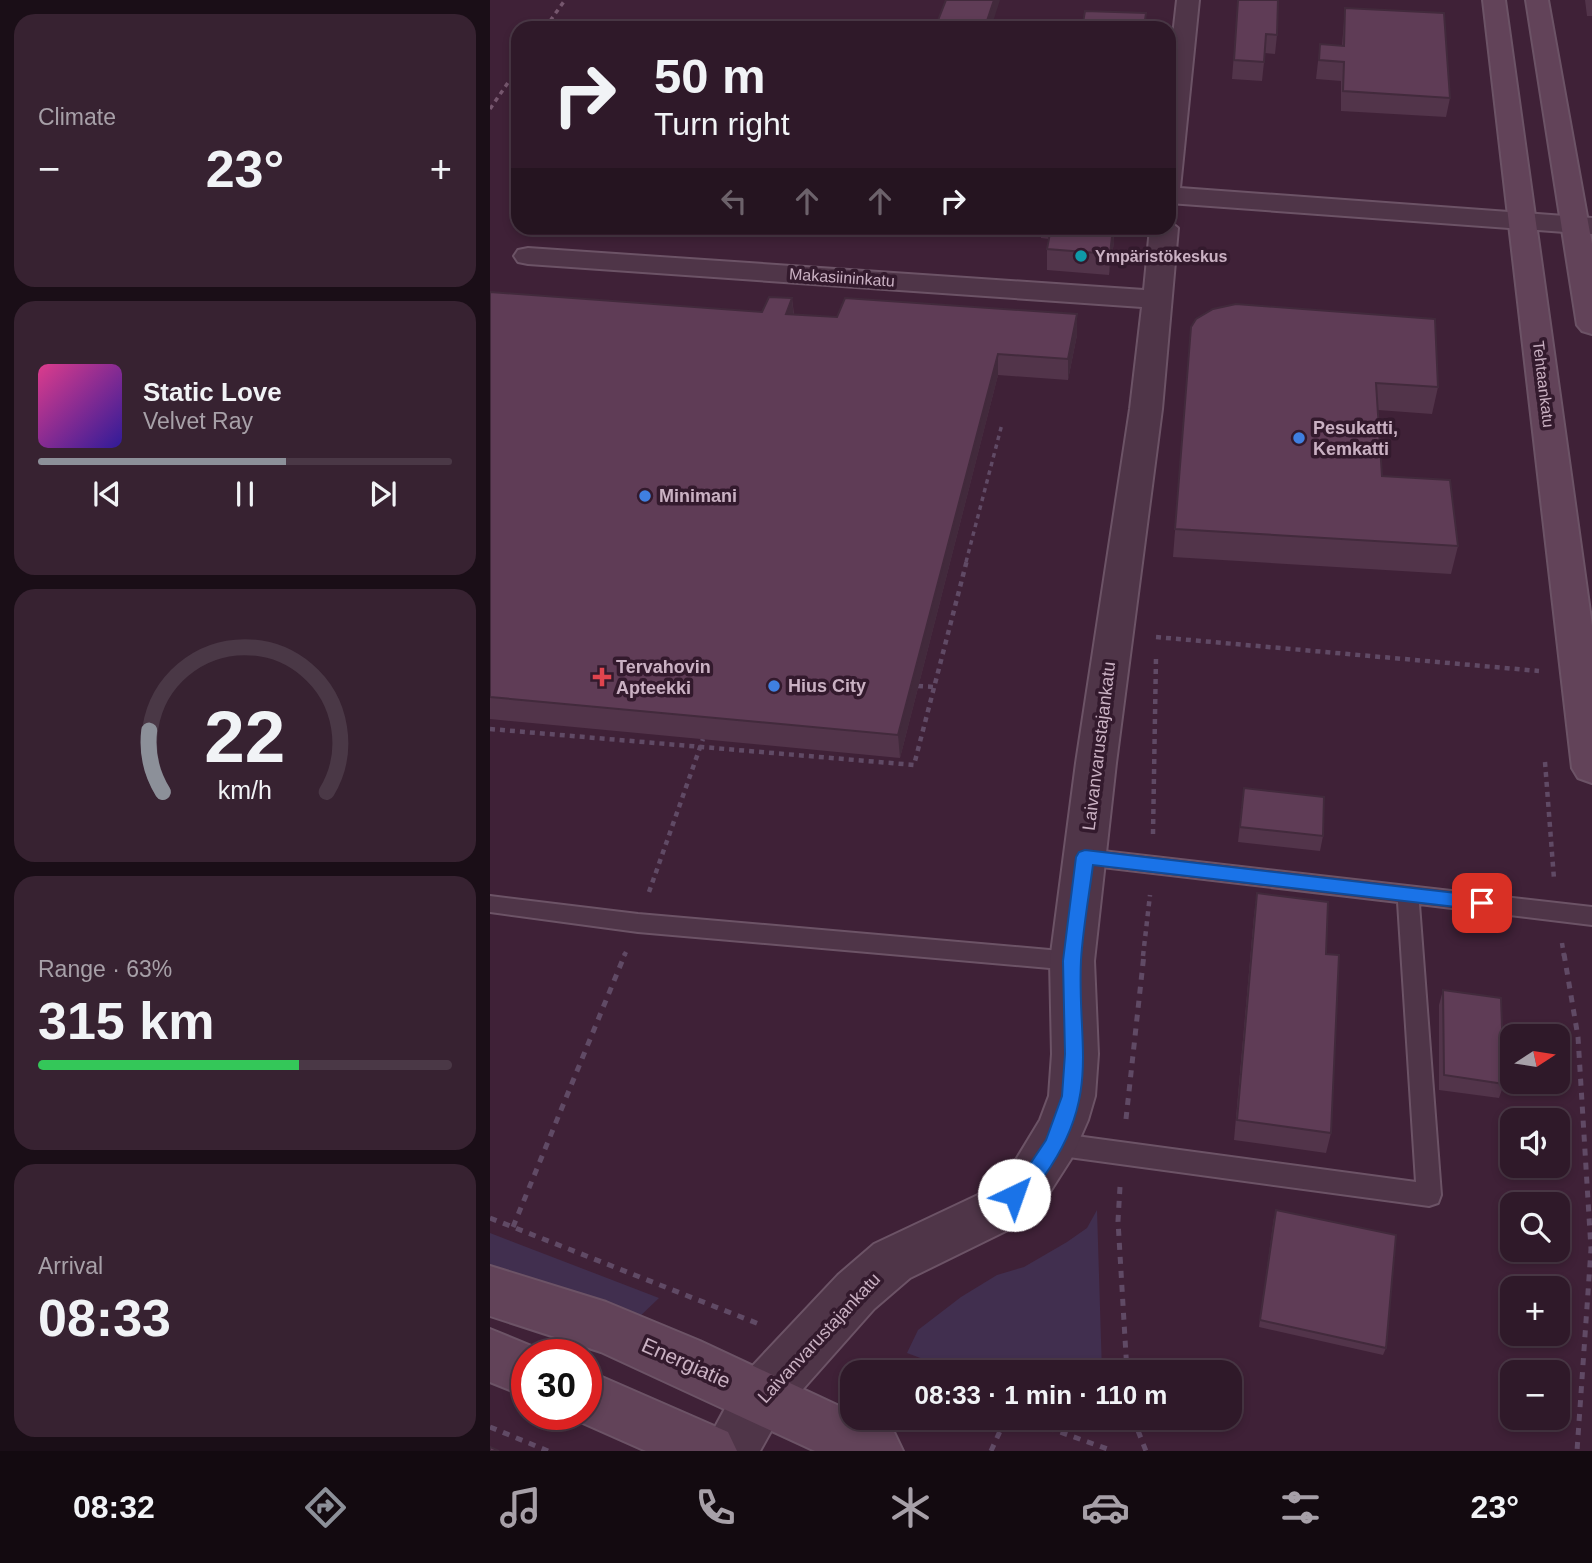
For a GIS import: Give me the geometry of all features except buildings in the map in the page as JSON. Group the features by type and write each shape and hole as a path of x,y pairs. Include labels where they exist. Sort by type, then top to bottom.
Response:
{"main road":[{"name":"Tehtaankatu","path":"1494,0 1592,768"},
{"path":"1537,0 1584,226 1592,325"},
{"name":"Energiatie","path":"490,1291 606,1328 761,1396 875,1451"},
{"path":"490,1355 511,1364"},
{"path":"602,1403 709,1451"}],"street":[{"path":"1176,116 1188,0"},
{"path":"1176,196 1584,226"},
{"name":"Laivanvarustajankatu","path":"730,1451 761,1396 856,1292 892,1261 998,1210 1031,1179 1054,1144 1072,1096 1075,1054 1072,961 1146,409 1163,235"},
{"name":"Makasiininkatu","path":"528,256 1156,299"}],"lane":[{"path":"1085,857 1592,916"},
{"path":"1054,1144 1429,1195 1408,894"},
{"path":"490,904 638,923 1072,961"}],"path":[{"path":"490,729 914,765 1002,424"},
{"path":"1126,1360 1118,1221 1122,1155 1153,863 1158,624"},
{"path":"1156,637 1539,671"},
{"path":"918,686 935,687"},
{"path":"513,1227 638,923 703,739"},
{"path":"490,1218 857,1360"},
{"path":"490,1427 548,1451"},
{"path":"991,1451 1001,1430"},
{"path":"1054,1430 1113,1451"},
{"path":"1138,1430 1146,1451"}],"shaded area":[{"path":"1097,1210 1102,1360 926,1360 907,1353 918,1330 961,1297 997,1275 1024,1267 1087,1228"},
{"path":"490,1233 659,1298 635,1321 490,1274"}],"railway":[{"path":"550,21 565,0"},
{"path":"490,109 511,78"}],"place":[{"name":"Ympäristökeskus","path":"1081,256"},
{"name":"Pesukatti, Kemkatti","path":"1299,438"},
{"name":"Minimani","path":"645,496"},
{"name":"Tervahovin Apteekki","path":"602,677"},
{"name":"Hius City","path":"774,686"}],"route":[{"path":"1014,1195 1031,1179 1054,1144 1072,1096 1075,1054 1072,961 1085,857 1482,903"}]}
